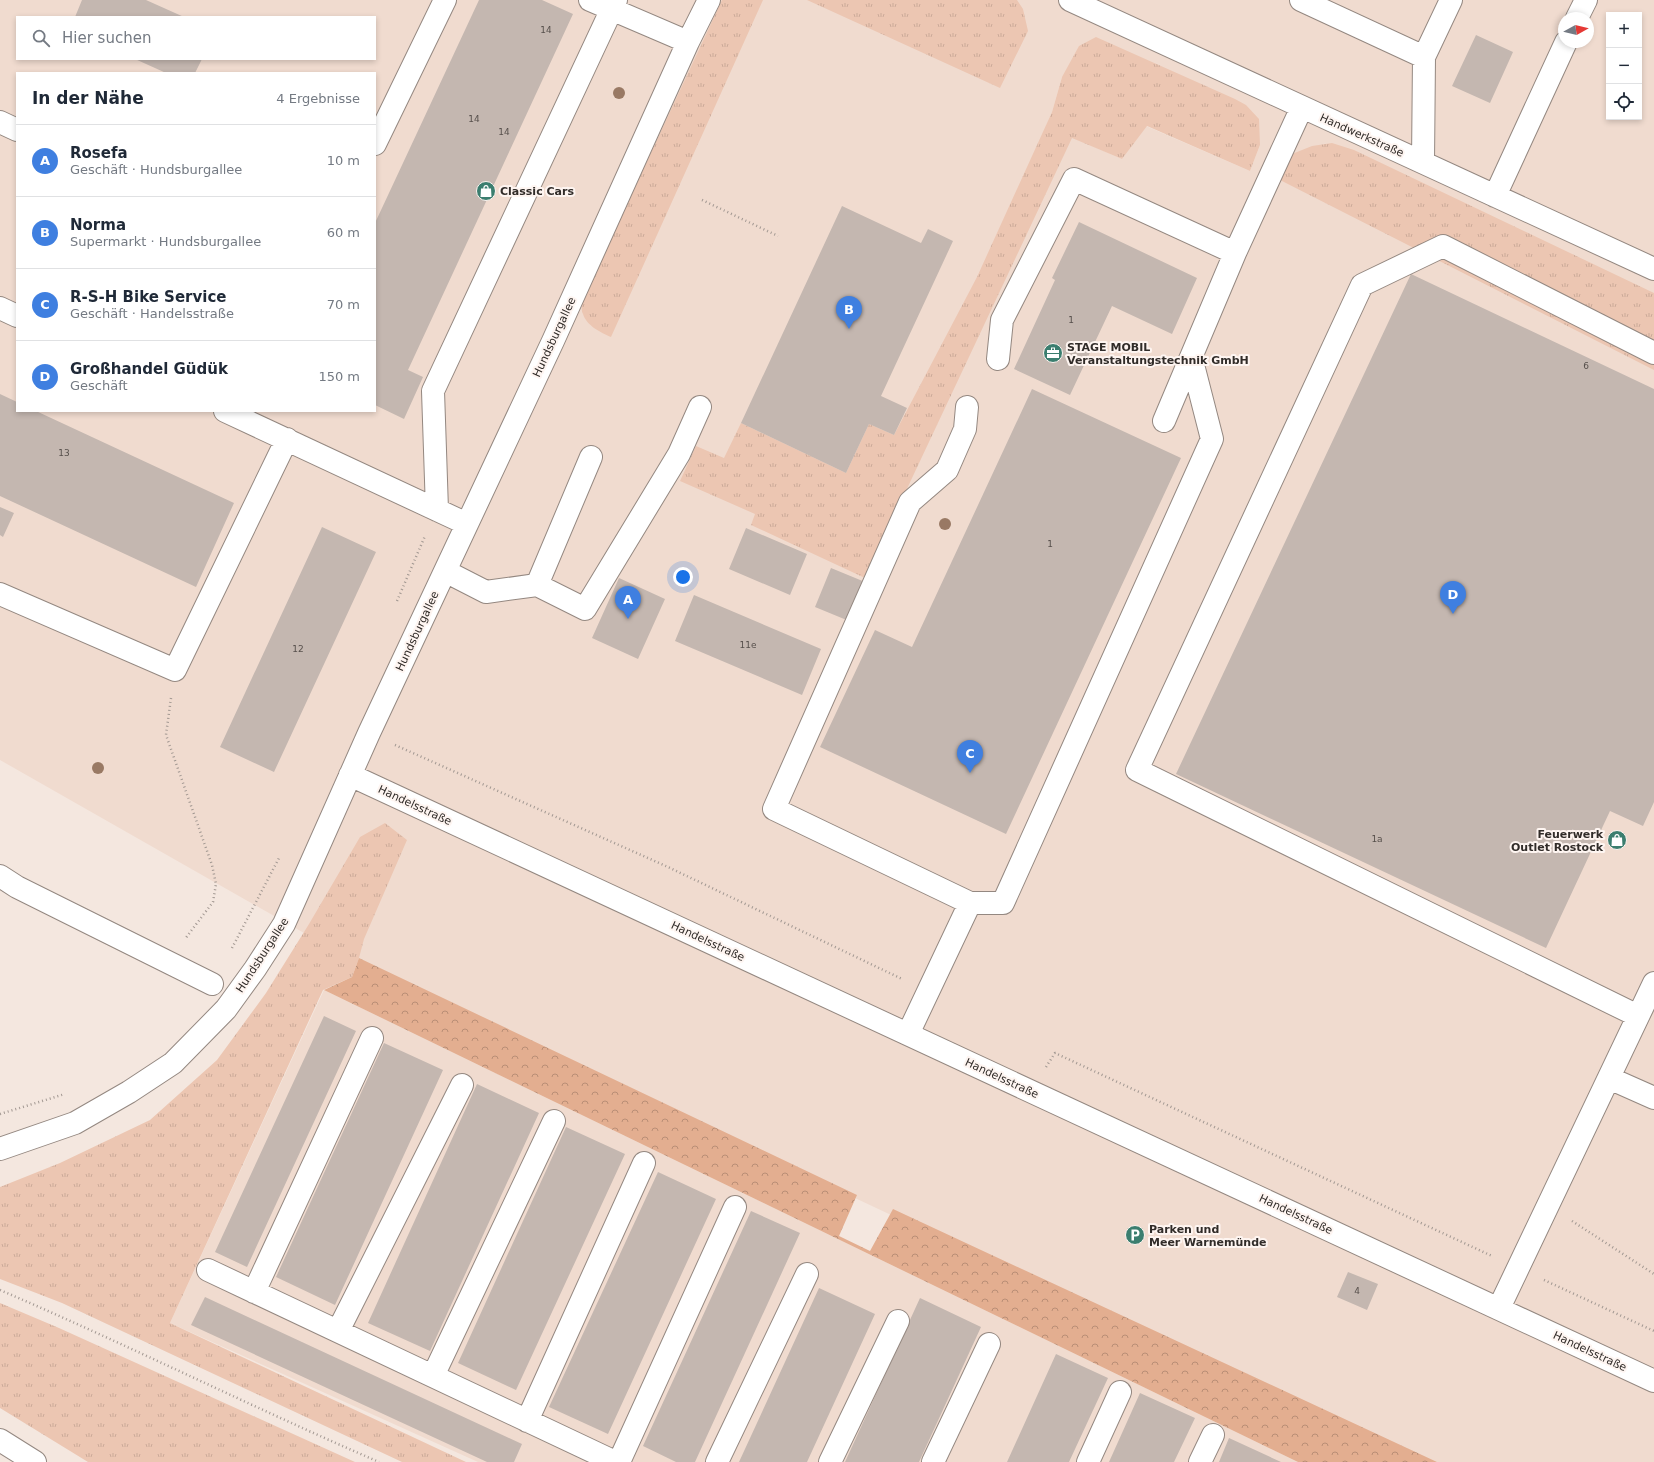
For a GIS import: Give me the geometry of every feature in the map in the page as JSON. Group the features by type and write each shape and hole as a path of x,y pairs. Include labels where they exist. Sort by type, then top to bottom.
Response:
{"street":[{"path":"376,142 445,0"},
{"path":"590,0 614,5 688,42"},
{"name":"Hundsburgallee","path":"0,1149 75,1123 129,1092 173,1063 226,1009 255,969 284,924 369,733 553,341 688,42 709,0"},
{"name":"Handwerkstraße","path":"1070,0 1654,270"},
{"path":"1301,0 1424,57"},
{"path":"1423,162 1424,57 1451,0"},
{"path":"1580,12 1586,0"},
{"path":"436,510 433,391 614,5"},
{"path":"1495,196 1563,48"},
{"path":"1164,421 1235,254 1302,107"},
{"path":"0,122 16,130"},
{"path":"998,359 1002,320 1074,179 1235,254"},
{"path":"1638,1016 1137,770 1362,285 1443,246 1654,353"},
{"path":"0,308 16,316"},
{"path":"967,407 965,428 948,470 910,502 774,810 970,904 1003,903 1212,439 1191,357"},
{"path":"445,571 486,592 537,585 585,609 679,454 700,407"},
{"path":"237,414 467,524"},
{"path":"0,594 175,670 287,439"},
{"path":"537,585 591,457"},
{"name":"Handelsstraße","path":"350,775 1654,1381"},
{"path":"0,871 8,882 212,984"},
{"path":"908,1034 970,904"},
{"path":"1499,1308 1654,983"},
{"path":"254,1292 372,1038"},
{"path":"1609,1078 1654,1098"},
{"path":"338,1331 462,1085"},
{"path":"433,1376 554,1121"},
{"path":"527,1421 644,1163"},
{"path":"619,1462 735,1207"},
{"path":"208,1270 527,1421 589,1457 615,1462"},
{"path":"717,1462 808,1274"},
{"path":"830,1462 898,1321"},
{"path":"933,1462 990,1344"},
{"path":"1088,1462 1120,1392"},
{"path":"1200,1462 1213,1435"},
{"path":"0,1440 35,1462"}],"path":[{"path":"702,200 778,236"},
{"path":"395,605 436,510"},
{"path":"175,670 166,735 212,865 216,884 213,902 185,939"},
{"path":"369,733 674,870 928,991"},
{"path":"212,984 264,891 281,855"},
{"path":"1031,1091 1055,1053 1654,1331"},
{"path":"0,1114 71,1092"},
{"path":"1548,1205 1654,1274"},
{"path":"0,1290 63,1317 379,1462"}],"shaded area":[{"path":"0,0 1654,0 1654,1462 1416,1462 362,966 0,760","holes":["1062,77 1260,145 1250,171 1146,126 1122,159 1046,126 1052,112"]},
{"path":"324,990 1298,1462 478,1462 170,1323"}],"green space":[{"path":"722,0 763,0 611,337 599,331 587,322 582,311 582,301"},
{"path":"807,0 1017,0 1023,9 1028,31 1000,88"},
{"path":"1096,37 1246,105 1259,119 1260,145 1250,171 1147,126 1122,159 1072,138 865,578 751,525 755,514 680,481 696,446 724,458 741,423 846,473 869,424 894,435 977,277 1052,112 1062,77 1079,46"},
{"path":"1332,143 1354,150 1654,293 1654,370 1280,180 1292,154 1312,146"},
{"path":"385,823 407,840 364,939 352,977 323,990 170,1323 466,1462 402,1462 62,1303 0,1279 0,1187 60,1163 150,1120 217,1060 266,993 309,924 360,837"},
{"path":"359,958 857,1195 839,1236 870,1251 893,1209 1437,1462 1298,1462 324,990 352,977"},
{"path":"0,1303 59,1328 355,1462 88,1462 0,1408"}],"building":[{"path":"82,0 146,0 182,16 75,16"},
{"path":"479,0 542,0 573,14 408,370 423,377 404,419 376,405 376,221"},
{"path":"1476,35 1513,52 1490,103 1452,86"},
{"path":"137,60 202,60 196,72 164,72"},
{"path":"842,206 921,243 928,229 953,241 881,396 907,408 894,435 869,424 846,473 741,423"},
{"path":"1079,222 1197,278 1172,334 1112,306 1070,395 1014,369 1055,280 1052,278"},
{"path":"1411,274 1654,389 1654,802 1643,826 1610,811 1546,948 1176,774"},
{"path":"1032,389 1181,458 1006,834 820,747 875,630 912,647"},
{"path":"0,394 16,402 16,412 38,412 234,503 196,587 0,496"},
{"path":"0,507 14,513 3,537 0,535"},
{"path":"322,527 376,552 274,772 220,747"},
{"path":"746,528 807,554 790,595 729,569"},
{"path":"831,568 865,582 849,621 815,607"},
{"path":"619,578 665,599 638,659 592,638"},
{"path":"694,595 821,649 802,695 675,641"},
{"path":"324,1016 356,1031 247,1267 215,1252"},
{"path":"384,1043 443,1070 335,1305 276,1277"},
{"path":"477,1084 539,1113 430,1351 368,1323"},
{"path":"566,1127 625,1154 516,1390 458,1363"},
{"path":"658,1172 716,1199 608,1434 549,1407"},
{"path":"751,1211 800,1233 695,1462 676,1462 643,1446"},
{"path":"1348,1272 1378,1284 1367,1310 1337,1297"},
{"path":"819,1288 875,1314 807,1462 739,1462"},
{"path":"205,1297 522,1444 514,1462 487,1462 191,1325"},
{"path":"920,1298 981,1327 919,1462 845,1462"},
{"path":"1056,1354 1108,1378 1069,1462 1007,1462"},
{"path":"1140,1393 1195,1418 1174,1462 1109,1462"},
{"path":"1229,1438 1281,1462 1219,1462"}],"place":[{"name":"Classic Cars","path":"486,191"},
{"name":"Norma","path":"849,329"},
{"name":"STAGE MOBIL Veranstaltungstechnik GmbH","path":"1053,353"},
{"name":"Großhandel Güdük","path":"1453,614"},
{"name":"Rosefa","path":"628,619"},
{"name":"R-S-H Bike Service","path":"970,773"},
{"name":"Feuerwerk Outlet Rostock","path":"1617,840"},
{"name":"Parken und Meer Warnemünde","path":"1135,1235"}]}
